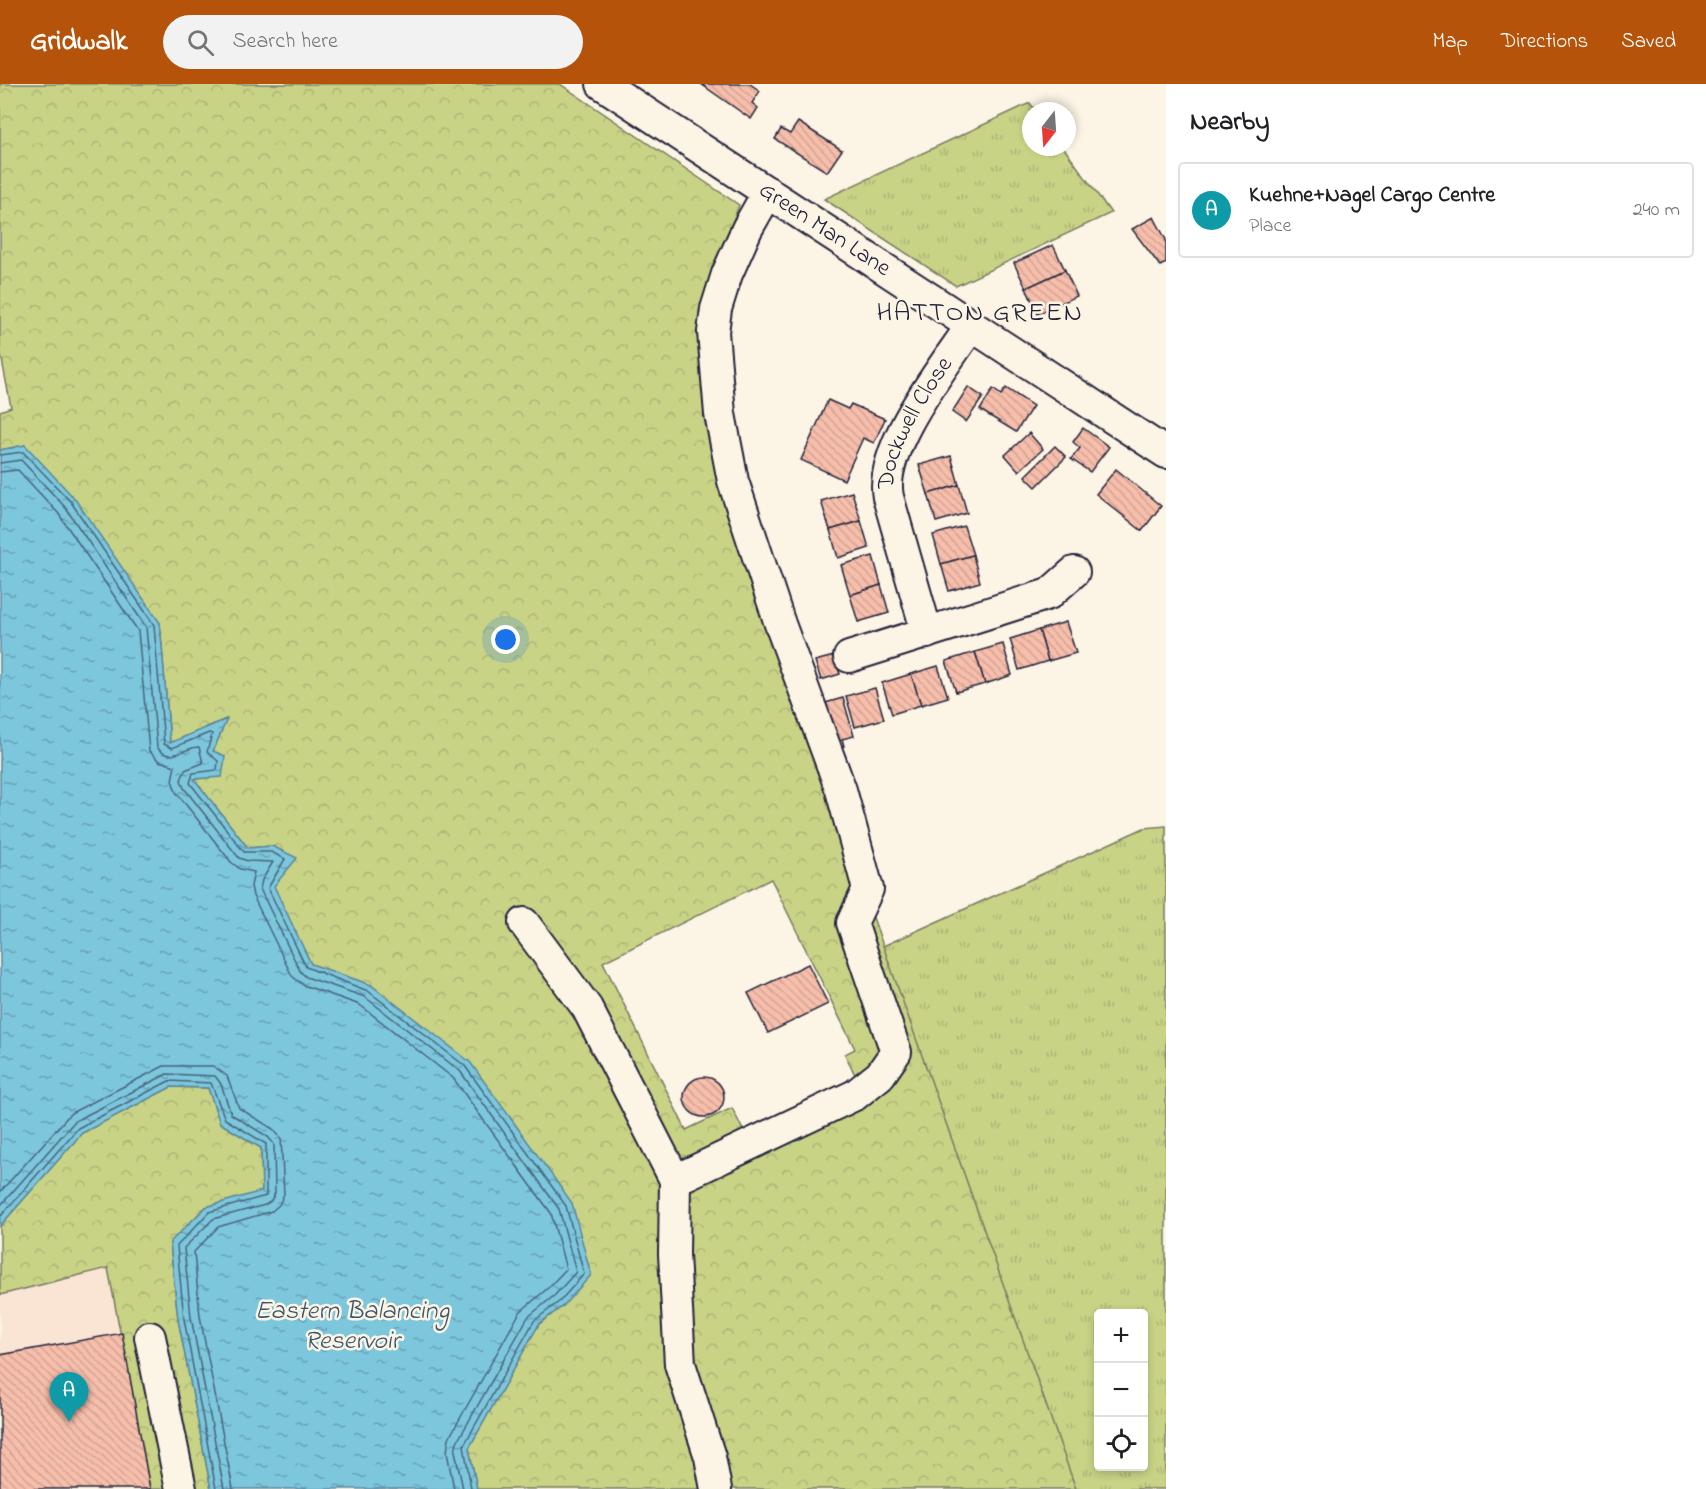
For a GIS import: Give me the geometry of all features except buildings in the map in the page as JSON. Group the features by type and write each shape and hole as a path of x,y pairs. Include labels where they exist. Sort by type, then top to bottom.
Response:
{"street":[{"name":"Green Man Lane","path":"602,84 1166,453"},
{"path":"675,1180 855,1095 880,1075 896,1052 852,923 868,889 841,790 780,624 733,481 720,414 713,332 716,309 747,229 768,192"},
{"name":"Dockwell Close","path":"927,633 888,497 886,475 891,459 910,420 971,326"},
{"path":"849,657 1049,594 1074,572"},
{"path":"524,923 587,1008 675,1180 674,1254 680,1364 710,1457 716,1489"},
{"path":"150,1337 181,1489"}],"shaded area":[{"path":"108,1268 150,1489 0,1489 0,1295"}],"green space":[{"path":"0,84 560,84 739,205 699,312 707,403 719,484 1076,1489 477,1489 469,1448 539,1324 564,1305 371,985 311,964 273,886 296,858 272,846 248,848 193,778 213,752 226,719 170,743 160,623 25,445 0,450 0,411 11,407 0,350","holes":["771,879 855,1049 845,1054 856,1077 744,1132 732,1108 686,1130 603,962"]},
{"path":"1022,107 1022,156 1070,156 1111,213 956,286 824,199"},
{"path":"1166,826 1166,1489 1075,1489 881,947 1144,828"},
{"path":"171,1087 208,1088 220,1123 261,1148 262,1192 206,1207 170,1243 178,1319 211,1489 150,1489 108,1268 0,1295 0,1226 82,1133"}],"water":[{"name":"Eastern Balancing Reservoir","path":"25,445 75,499 160,623 170,743 227,719 213,751 225,756 222,777 194,779 248,848 272,846 297,858 274,886 311,964 371,985 470,1062 572,1203 591,1275 564,1305 539,1324 469,1448 477,1489 211,1489 178,1319 170,1242 206,1207 262,1191 261,1148 220,1123 208,1088 171,1087 82,1133 0,1226 0,450"}],"place":[{"name":"Kuehne+Nagel Cargo Centre","path":"69,1422"}],"district":[{"name":"HATTON GREEN","path":"980,313"}]}
